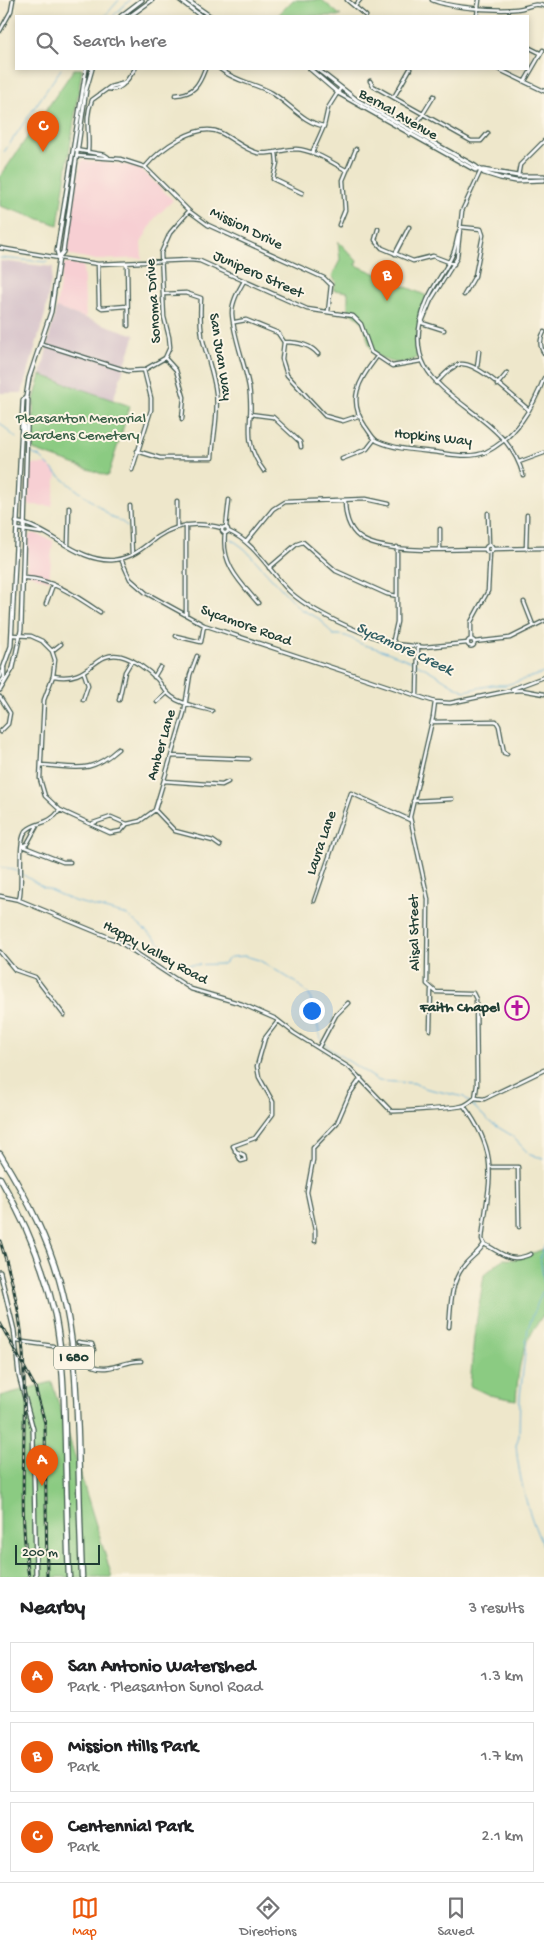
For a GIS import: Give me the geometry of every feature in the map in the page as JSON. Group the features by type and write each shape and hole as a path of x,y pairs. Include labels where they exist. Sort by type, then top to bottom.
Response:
{"highway":[{"name":"I 680","path":"0,1154 23,1192 41,1229 57,1271 68,1313 76,1375 82,1577"},
{"name":"I 680","path":"0,1178 20,1215 37,1254 50,1296 59,1337 64,1396 69,1577"}],"main road":[{"path":"122,15 142,0"},
{"path":"131,15 152,0"},
{"path":"180,0 200,15"},
{"path":"188,0 209,15"},
{"path":"27,440 24,438 23,400 26,397 32,370 42,344 52,305 59,258 57,251 86,70"},
{"path":"59,258 63,252 92,70"},
{"name":"Bernal Avenue","path":"311,70 339,91 410,136 475,170 518,176 544,176"},
{"name":"Bernal Avenue","path":"318,70 339,91 482,170 484,174 516,181 544,180"},
{"path":"0,690 12,668 20,635 27,440 28,400 26,397"},
{"path":"0,676 4,668 12,635 15,528 23,416"},
{"path":"0,1272 16,1341 19,1376 34,1438 36,1577"}],"street":[{"path":"0,31 9,15 13,0"},
{"path":"347,0 365,15"},
{"path":"354,7 360,0"},
{"path":"432,0 442,4 478,7 517,9 533,4 544,6"},
{"path":"478,15 479,0"},
{"path":"525,81 541,51 529,47"},
{"path":"88,152 89,142 86,130 90,104 95,96 125,83 135,70"},
{"path":"176,95 195,90 199,86 205,70"},
{"path":"221,70 234,79 270,92 307,120 324,126"},
{"path":"394,97 409,70"},
{"path":"500,70 544,91"},
{"path":"370,81 373,86 471,141 481,141 488,133"},
{"path":"312,153 324,126 328,108 339,91"},
{"path":"410,136 422,113 434,96"},
{"path":"145,167 161,149 207,130 220,132 251,151 276,152 299,149 312,153 346,170"},
{"path":"518,176 520,165 544,141"},
{"path":"339,225 345,210 343,180 346,170 356,154 356,148"},
{"name":"Mission Drive","path":"72,150 105,155 108,158"},
{"path":"276,152 277,163 273,179 302,193"},
{"name":"Mission Drive","path":"71,155 134,162 145,167 189,211 208,225 324,278 331,285 328,312"},
{"path":"482,170 464,206 455,250 426,303 419,339 421,361 436,383 505,438 520,462 522,475"},
{"name":"Sonoma Drive","path":"144,370 164,358 170,345 164,317 162,246 170,233 189,211"},
{"path":"395,254 409,227"},
{"path":"422,324 431,300 454,264 459,250 460,227"},
{"path":"460,227 481,229 482,235 475,276 464,295"},
{"path":"378,229 375,235 378,245 395,254 413,261 434,256 454,264"},
{"name":"Junipero Street","path":"0,248 98,264 190,260 200,262 307,309 347,314 358,320 363,328 367,344 376,358"},
{"path":"127,263 128,326"},
{"path":"98,264 100,306 102,308 127,306"},
{"path":"244,281 235,297 232,312 250,389 248,432 254,457 264,471"},
{"name":"San Juan Way","path":"137,451 160,458 212,458 214,424 217,412 216,391 202,336 200,321 201,298 186,293 164,294"},
{"path":"235,322 246,320 278,333 284,342 282,359 288,376 325,416 342,421 358,416 358,386 376,358 392,366 421,361"},
{"path":"422,324 444,330"},
{"path":"544,332 540,341 540,348 544,353"},
{"path":"284,342 304,345 315,350 318,354"},
{"path":"42,344 128,371 144,370 151,398 151,410 132,470"},
{"path":"477,368 479,351"},
{"path":"164,358 176,370 184,397 182,419"},
{"path":"436,383 452,367 463,364 477,368 529,410"},
{"path":"498,385 507,373"},
{"name":"Hopkins Way","path":"358,416 374,440 392,447 464,456 488,451 505,438 537,398 544,378"},
{"path":"250,414 273,417 300,442 301,447"},
{"path":"342,459 367,449 374,440"},
{"path":"520,462 544,453"},
{"path":"229,500 223,545 230,569 258,603"},
{"path":"345,500 349,522 359,536 378,545 440,549 486,549 490,552"},
{"path":"246,542 273,509 284,502 371,500 388,504"},
{"path":"177,502 177,527"},
{"path":"130,506 132,555"},
{"path":"68,546 69,507"},
{"path":"486,549 489,545 488,513"},
{"path":"526,549 527,515"},
{"path":"16,522 29,524 42,533 86,555 103,560 121,559 132,555 159,536 177,527 200,524 226,527"},
{"path":"186,525 186,615"},
{"path":"15,528 42,533"},
{"path":"222,528 246,542 288,589 307,605 392,642 418,647 468,643 471,646 474,642 510,638 544,621"},
{"path":"440,528 440,549"},
{"path":"269,568 297,544 303,542 336,571 387,594 397,596"},
{"path":"489,545 493,549 544,548"},
{"path":"392,642 397,622 397,547"},
{"path":"468,643 471,640 471,622 488,590 490,552 493,549"},
{"name":"Sycamore Road","path":"121,559 130,579 146,592 204,625 435,702"},
{"path":"22,578 40,578 100,612"},
{"path":"46,604 53,585"},
{"path":"524,602 533,625"},
{"path":"176,636 201,642 204,625"},
{"path":"12,635 42,640 52,651 55,660 54,676 44,700 40,779 45,796 60,810 93,823 101,831 110,834 121,831 128,824 140,821 155,810 175,831 213,841 220,846"},
{"path":"52,651 61,644"},
{"path":"418,647 418,695"},
{"path":"54,676 71,678 84,673 95,663 107,657 117,656 132,660 154,676 167,693 176,700 212,710"},
{"name":"Amber Lane","path":"155,810 186,703 190,676 197,656"},
{"path":"119,700 125,672 132,660"},
{"path":"154,676 160,667"},
{"path":"0,684 4,678 4,668"},
{"path":"83,700 88,686 84,673"},
{"path":"435,702 450,704 508,690 544,677"},
{"path":"508,690 522,690 544,694"},
{"path":"157,702 167,693"},
{"path":"0,697 10,713 8,724 0,732"},
{"name":"Alisal Street","path":"435,702 410,820 428,899 427,978 432,990 442,993 473,993 476,999 477,1085 475,1098"},
{"path":"432,722 496,721 499,726 504,753 507,754"},
{"path":"41,765 88,768 102,764 118,749"},
{"path":"171,756 249,759"},
{"path":"164,781 222,785 228,782"},
{"name":"Laura Lane","path":"314,901 351,793 410,820"},
{"path":"413,800 452,799"},
{"path":"19,900 22,879 22,838 27,830 53,818 60,810"},
{"path":"93,823 111,817 128,824"},
{"path":"22,846 27,844 37,826"},
{"path":"22,846 63,862 70,862"},
{"name":"Happy Valley Road","path":"0,896 19,900 118,941 143,955 191,989 242,1004 278,1020 361,1078 387,1108 395,1112 464,1106 475,1098"},
{"path":"0,952 15,970 36,977 64,1015"},
{"path":"430,1030 432,990"},
{"path":"319,1047 326,1038 336,1015 348,1003"},
{"path":"234,1151 244,1156 245,1160 241,1161 234,1151 233,1144 255,1138 273,1114 273,1102 259,1076 257,1066 265,1038 278,1020"},
{"path":"475,1098 484,1099 544,1072"},
{"path":"315,1241 314,1223 307,1192 313,1160 312,1148 337,1123 349,1095 361,1078"},
{"path":"464,1106 487,1147 490,1167 482,1239 484,1244 502,1255 517,1259 531,1254"},
{"path":"490,1167 518,1166 519,1227"},
{"path":"449,1328 452,1289 456,1276 463,1266 479,1252 484,1244"},
{"path":"16,1341 52,1346"},
{"path":"78,1342 92,1344 94,1350 90,1360 93,1366 120,1366 141,1361"}],"shaded area":[{"path":"82,160 134,166 143,171 173,200 155,218 141,243 142,258 96,260 67,254 75,188"},
{"path":"0,261 53,267 45,314 22,393 0,393"},
{"path":"66,263 83,265 86,318 56,308 63,265"},
{"path":"56,308 135,335 113,400 41,375"},
{"path":"30,464 48,465 57,474 52,506 28,505"},
{"path":"34,533 53,541 49,581 27,573 28,536"}],"green space":[{"path":"293,0 322,0 340,15 278,15"},
{"path":"73,70 82,70 58,225 0,206 0,177"},
{"path":"338,241 357,261 356,265 427,296 417,332 417,358 404,363 398,363 384,359 374,352 363,323 348,312 348,292 333,290 336,282 332,276 340,260"},
{"name":"Pleasanton Memorial Gardens Cemetery","path":"41,375 130,406 108,476 33,450 34,400"},
{"path":"544,1249 544,1317 543,1315 522,1355 516,1400 489,1395 470,1386 474,1337 484,1275 503,1259 520,1258"},
{"path":"52,1382 112,1577 0,1577 0,1396"}],"waterway":[{"path":"106,15 119,0"},
{"path":"114,15 130,0"},
{"path":"4,152 60,70"},
{"path":"0,258 47,262"},
{"name":"Sycamore Creek","path":"0,423 16,438"},
{"name":"Sycamore Creek","path":"31,452 40,457 93,502"},
{"name":"Sycamore Creek","path":"95,504 127,527"},
{"name":"Sycamore Creek","path":"230,538 245,549 300,609 320,619 333,635 345,636 411,661 465,691 492,685 506,685 544,673"},
{"path":"0,867 17,871 43,887 74,901 127,915 156,939 180,963 186,965 223,964 231,957 245,956 259,960 297,983 310,996 321,1039 330,1049 379,1081 414,1083 424,1088 464,1097 491,1123 511,1135 530,1155 544,1158"},
{"path":"544,1246 540,1257 544,1284"},
{"path":"544,1287 528,1328 520,1396 519,1436 516,1445 526,1498 544,1548"}],"tunnel":[{"path":"53,1346 78,1342"}],"railway":[{"path":"0,1241 15,1296 22,1338 24,1380 23,1493 29,1577"},
{"path":"0,1323 35,1387 45,1423 47,1577"}],"place":[{"name":"Centennial Park","path":"43,152"},
{"name":"Mission Hills Park","path":"387,301"},
{"name":"Faith Chapel","path":"517,1008"},
{"name":"San Antonio Watershed","path":"42,1486"}]}
